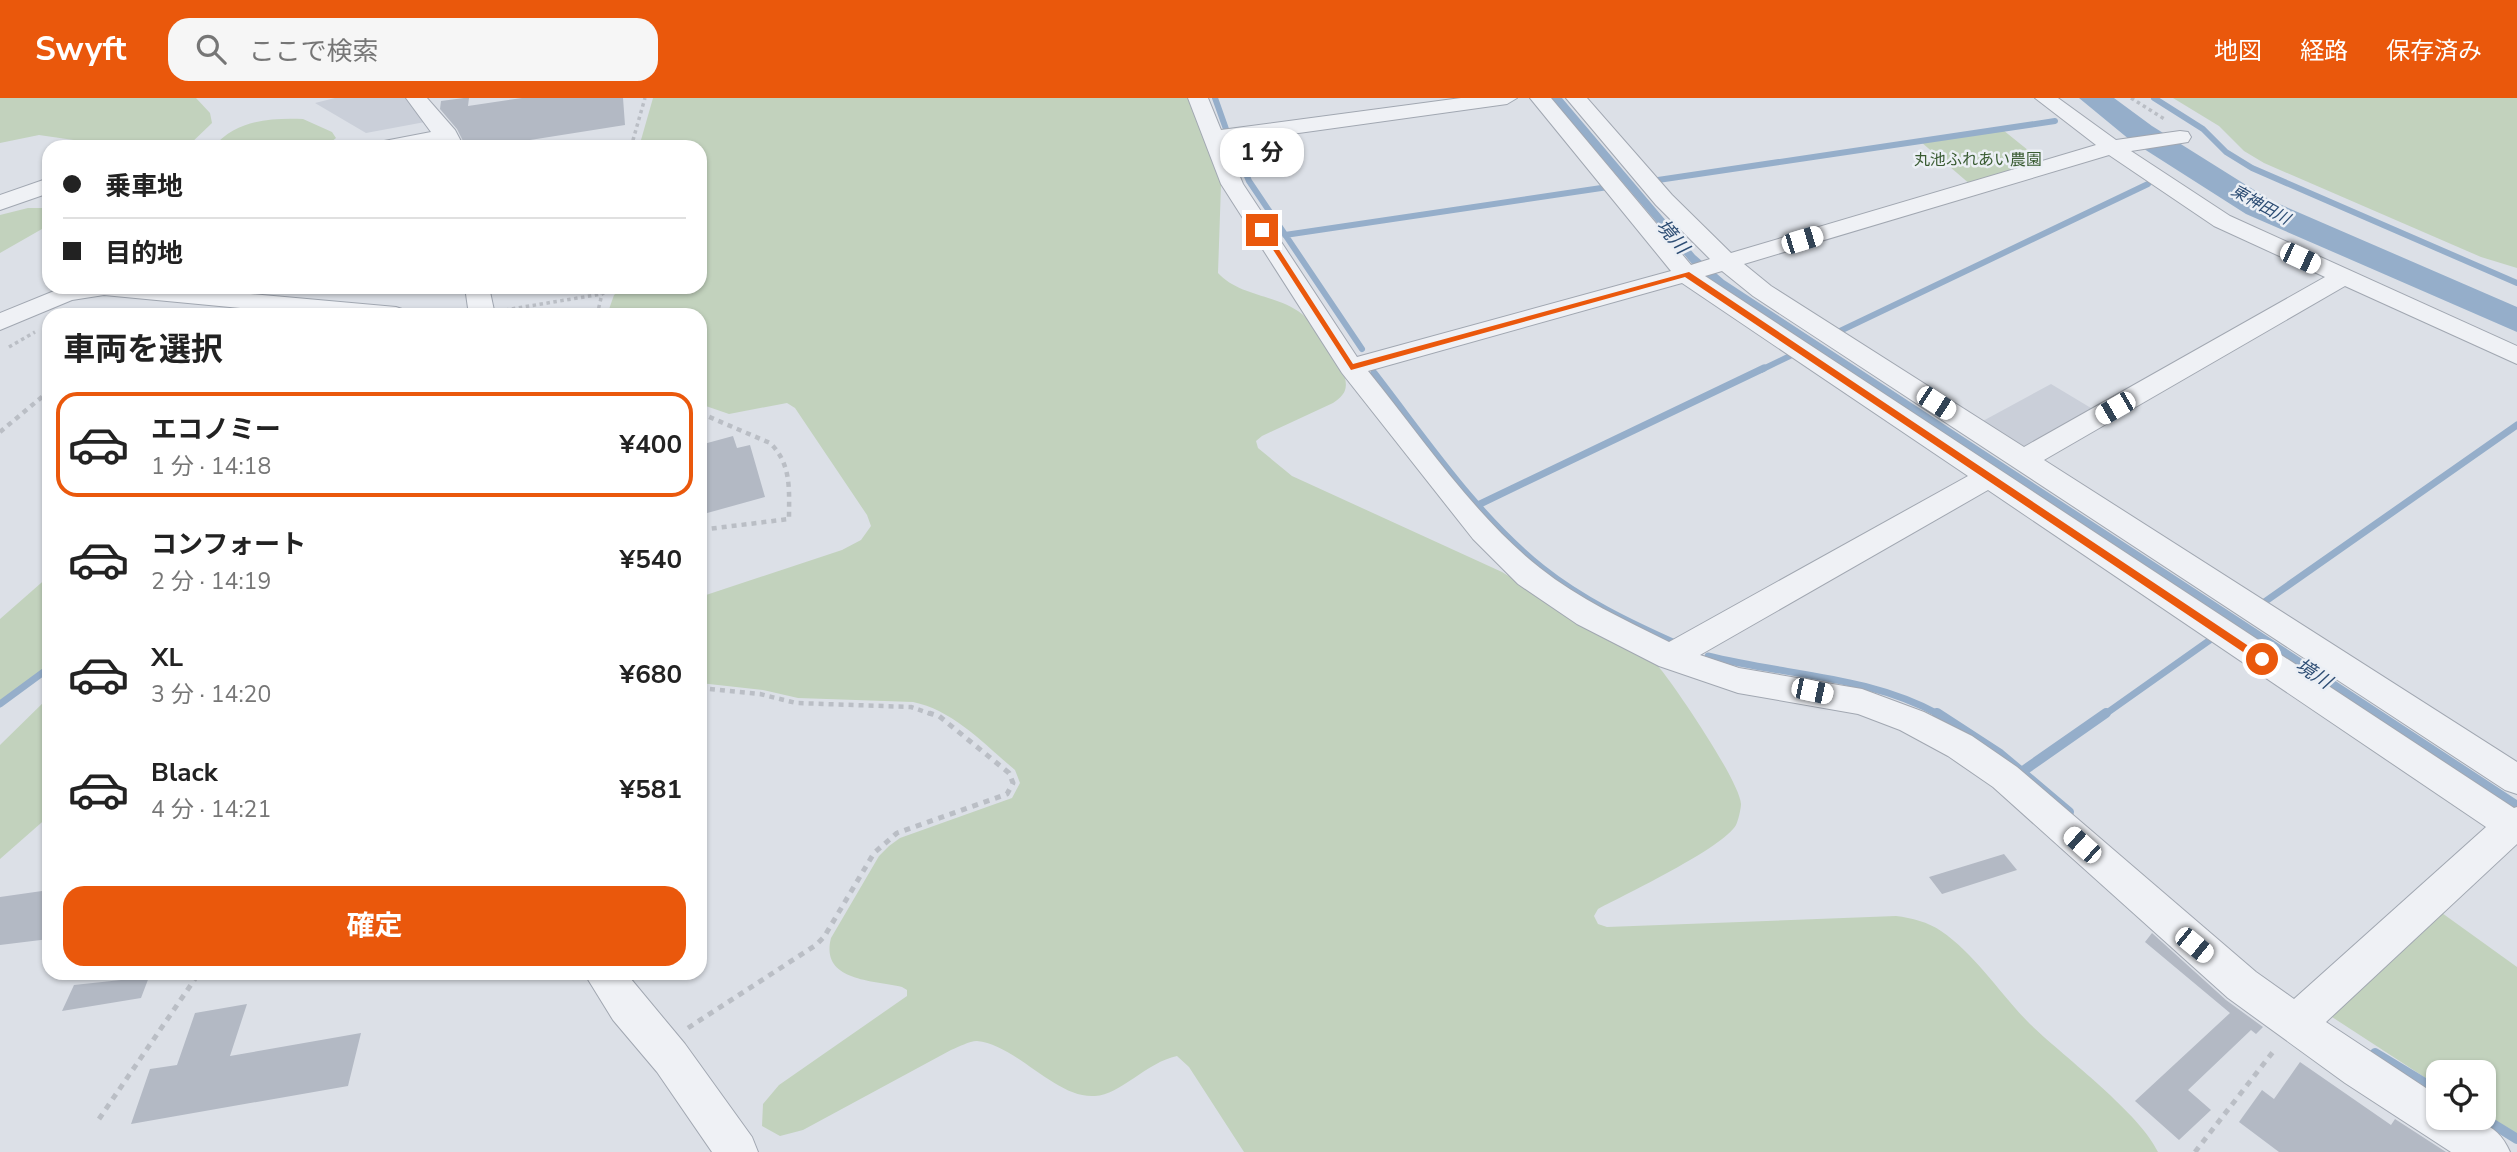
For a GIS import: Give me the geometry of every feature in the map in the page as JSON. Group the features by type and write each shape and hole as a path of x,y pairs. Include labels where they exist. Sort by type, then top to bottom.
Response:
{"street":[{"path":"416,98 449,140"},
{"path":"1198,98 1232,184 1351,367 1442,482 1512,561 1588,616 1670,657 1738,680 1862,702 1912,721 1960,746 2005,777 2194,945 2295,1024 2489,1152"},
{"path":"1213,138 1507,98"},
{"path":"1540,98 1704,269 1989,477 2515,826 2295,1024"},
{"path":"1576,98 1693,233 1704,269"},
{"path":"2045,98 2118,146 2164,185 2222,222 2517,356"},
{"path":"1351,367 1704,269 2118,146 2180,138"},
{"path":"0,203 42,188"},
{"path":"1704,269 1762,290 2517,780"},
{"path":"2023,460 2343,278"},
{"path":"0,322 66,294"},
{"path":"169,294 320,308"},
{"path":"1670,657 1989,477"},
{"path":"608,980 737,1152"}],"path":[{"path":"633,140 645,98"},
{"path":"514,308 602,294 599,308"},
{"path":"9,347 37,331"},
{"path":"0,432 42,397"},
{"path":"707,416 778,449 787,464 789,519 707,529"},
{"path":"660,1046 816,946 874,853 884,842 897,833 1007,794 1013,783 1009,773 939,716 926,710 911,707 796,703 760,694 707,689"},
{"path":"99,1119 194,980"},
{"path":"2195,1152 2295,1024"}],"shaded area":[{"path":"335,98 406,98 425,122 366,133 315,103"},
{"path":"2051,384 2096,411 2030,448 2017,445 1981,422"}],"green space":[{"path":"0,98 196,98 210,113 212,123 194,140 74,140 39,135 0,143"},
{"path":"653,98 1189,98 1221,185 1218,273 1237,287 1292,307 1302,314 1320,335 1346,383 1342,395 1333,403 1262,436 1256,441 1258,448 1292,476 1502,572 1658,666 1730,776 1741,804 1736,825 1713,846 1694,858 1598,909 1594,916 1598,924 1607,927 1896,916 1925,923 1941,931 1965,951 2030,1024 2100,1085 2135,1120 2158,1152 1244,1152 1189,1067 1177,1056 1166,1059 1114,1090 1095,1096 1080,1095 1051,1081 1007,1052 977,1041 951,1050 803,1130 780,1136 762,1126 763,1104 779,1085 907,996 907,990 902,987 863,980 840,971 833,963 830,952 831,938 879,856 900,838 1012,798 1020,783 1015,770 980,739 955,720 928,706 913,702 798,698 763,690 707,684 707,595 842,550 861,540 871,526 867,515 795,408 787,403 729,414 707,406 707,308 609,308 615,294 707,294 707,140 641,140"},
{"path":"2173,98 2517,98 2517,268 2481,257 2264,163 2244,151 2219,126"},
{"path":"303,119 332,132 336,138 220,140 232,131 254,122"},
{"name":"丸池ふれあい農園","path":"2003,130 2045,164 1971,185 1921,142"},
{"path":"28,208 42,208 42,229 0,253 0,215"},
{"path":"42,582 42,673 0,701 0,619"},
{"path":"42,704 42,822 0,859 0,745"},
{"path":"2435,908 2517,967 2517,1135 2496,1122 2496,1060 2426,1060 2426,1078 2332,1017 2329,1005"}],"water":[{"name":"境川","path":"1551,98 1562,98 1695,255 1724,280 2517,800 2517,814 1698,271"}],"building":[{"path":"469,98 468,106 522,98 623,98 625,125 530,140 462,140 440,109 441,101"},
{"path":"733,436 737,448 750,445 765,497 707,513 707,443"},
{"path":"2004,854 2017,870 1942,894 1929,877"},
{"path":"42,891 42,940 0,945 0,897"},
{"path":"2152,933 2226,1000 2263,1027 2256,1034 2251,1030 2188,1090 2211,1110 2179,1140 2135,1101 2230,1013 2145,942"},
{"path":"148,980 141,998 62,1011 74,985"},
{"path":"247,1004 230,1056 361,1033 348,1086 131,1124 150,1069 177,1065 195,1013"},
{"path":"2300,1062 2391,1125 2395,1119 2446,1152 2279,1152 2239,1122 2262,1090 2274,1099"}],"waterway":[{"path":"1215,98 1226,129"},
{"name":"東神田川","path":"2094,98 2141,133 2258,207 2517,321"},
{"path":"2154,98 2203,129 2226,152 2252,168 2517,283"},
{"path":"1658,180 2055,121"},
{"path":"1233,143 1249,181 1285,235"},
{"path":"1840,331 2148,184"},
{"path":"1285,235 1608,187"},
{"path":"1285,235 1362,349"},
{"path":"1761,370 1796,353"},
{"path":"1480,504 1764,368"},
{"path":"1374,373 1452,475 1518,547 1557,580 1590,601 1677,644"},
{"path":"2263,603 2517,425"},
{"path":"2104,715 2217,635"},
{"path":"1708,656 1855,684 1912,702 1940,715"},
{"path":"0,704 42,673"},
{"path":"1937,713 2000,754 2069,812"},
{"path":"2023,771 2106,713"},
{"path":"2375,1053 2426,1084"},
{"path":"2496,1126 2517,1139"}],"route":[{"path":"1262,230 1351,367 1686,274 2262,659"}]}
